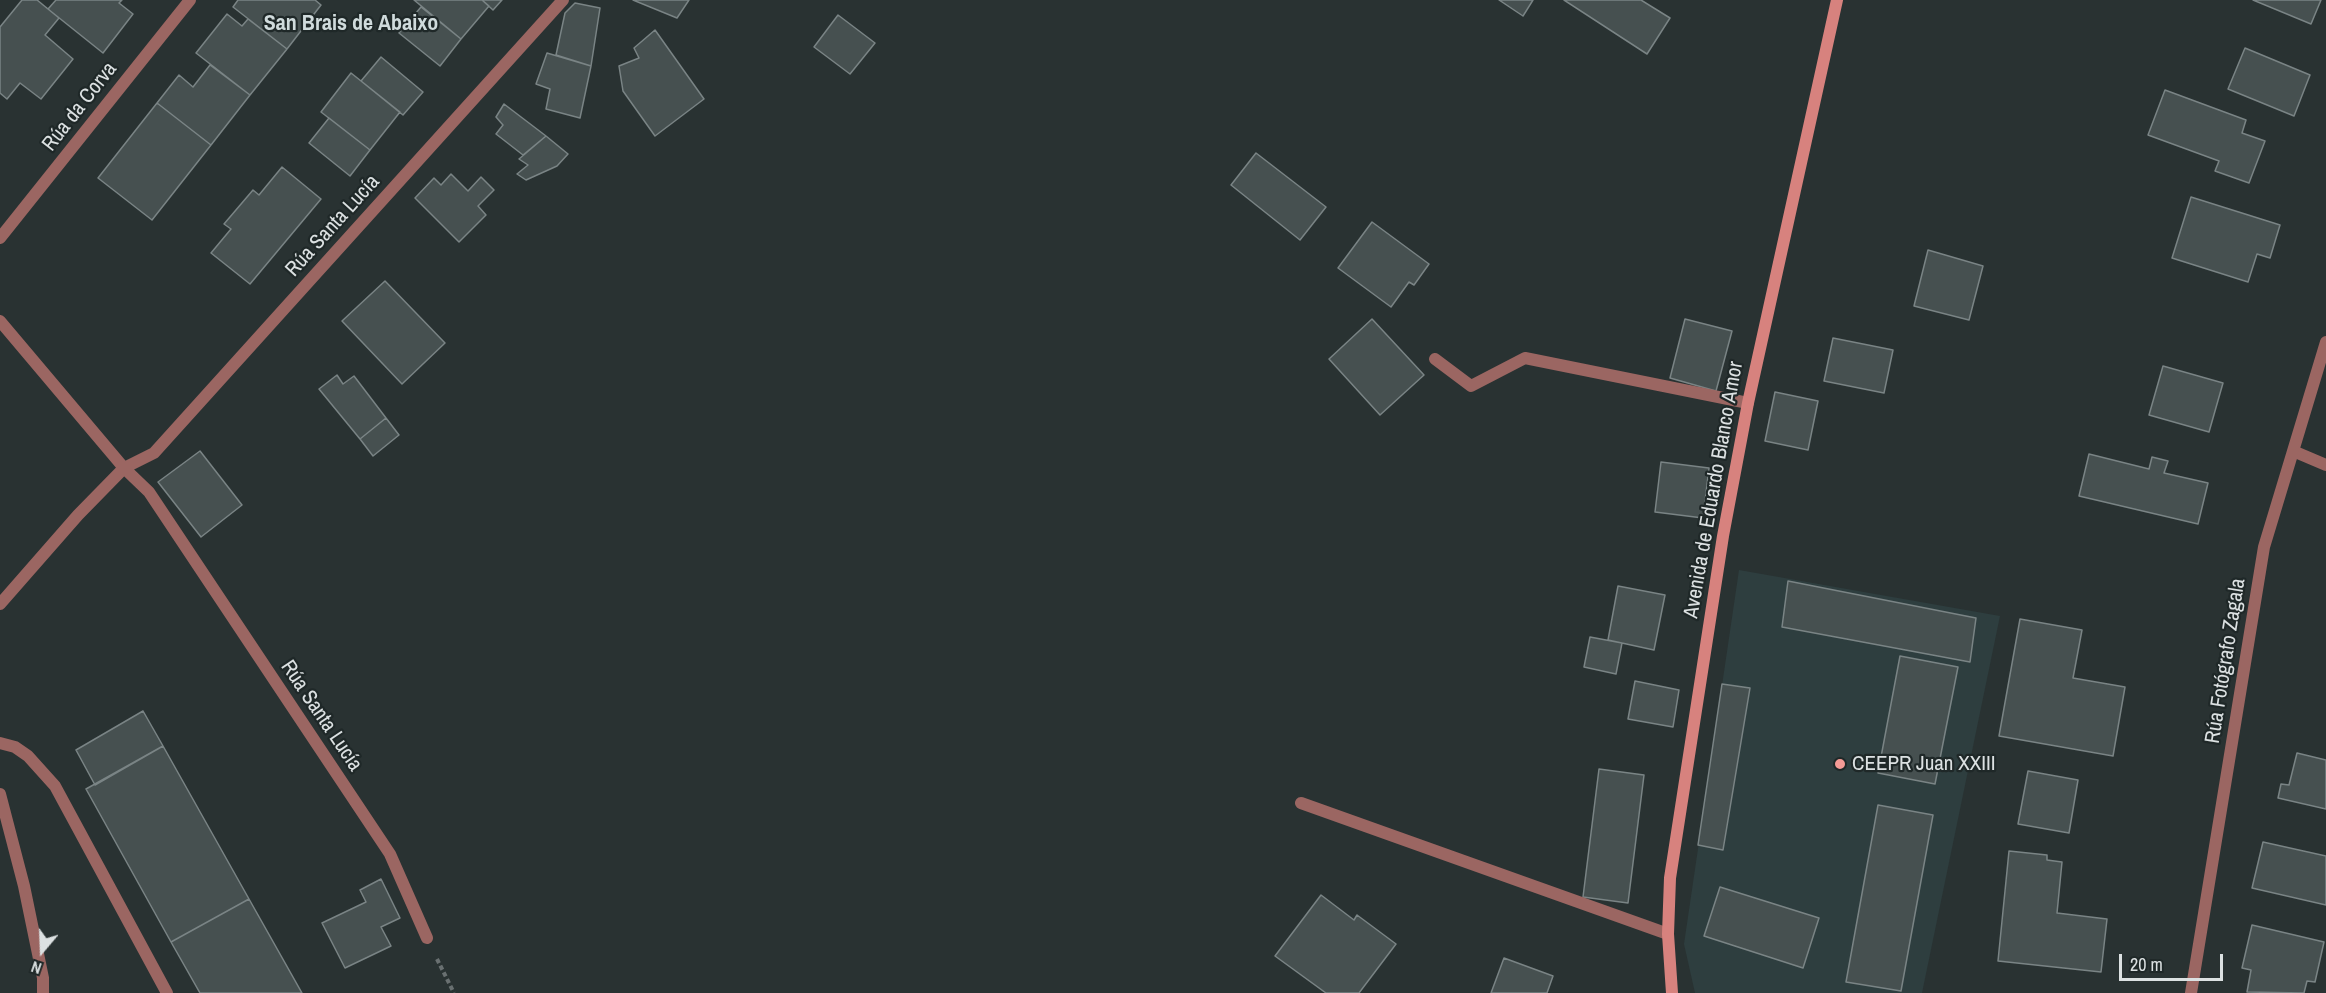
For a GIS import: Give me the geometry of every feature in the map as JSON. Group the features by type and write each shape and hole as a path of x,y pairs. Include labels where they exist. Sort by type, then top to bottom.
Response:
{"street":[{"name":"Rúa da Corva","path":"0,238 190,0"},
{"name":"Rúa Santa Lucía","path":"124,468 154,453 563,0"},
{"name":"Avenida de Eduardo Blanco Amor","path":"1672,993 1668,934 1670,878 1723,536 1748,403 1837,0"},
{"name":"Rúa Santa Lucía","path":"0,321 124,468 149,492 390,854 427,938"},
{"name":"Rúa Fotógrafo Zagala","path":"2191,993 2264,547 2326,342"},
{"path":"1435,359 1471,386 1525,358 1748,403"},
{"path":"2293,451 2326,465"},
{"path":"0,604 78,515 124,468"},
{"path":"0,743 15,747 28,756 55,786 167,993"},
{"path":"0,794 24,886 43,978 43,993"},
{"path":"1301,803 1668,934"}],"path":[{"path":"427,938 454,993"}],"shaded area":[{"name":"CEEPR Juan XXIII","path":"1739,570 2000,616 1922,993 1695,993 1684,944"}],"building":[{"path":"22,0 37,0 59,18 45,35 73,59 41,99 20,83 7,99 0,93 0,27"},
{"path":"56,0 122,0 119,3 133,14 103,53 48,9"},
{"path":"238,0 315,0 321,5 287,49 233,7"},
{"path":"414,0 482,0 489,6 461,39"},
{"path":"482,0 502,0 493,10"},
{"path":"633,0 689,0 677,18"},
{"path":"1499,0 1533,0 1523,16"},
{"path":"1564,0 1641,0 1670,18 1647,54"},
{"path":"2253,0 2321,0 2311,24"},
{"path":"575,3 600,8 591,66 556,55 565,13"},
{"path":"421,7 461,39 440,66 399,33"},
{"path":"227,14 242,26 248,19 287,49 250,95 196,53"},
{"path":"838,15 875,43 850,74 814,47"},
{"path":"655,30 704,99 655,136 623,91 619,66 639,58 634,48"},
{"path":"2245,48 2310,75 2294,116 2228,89"},
{"path":"547,53 591,66 580,118 546,109 550,89 536,84"},
{"path":"381,57 423,92 403,115 361,81"},
{"path":"210,65 250,95 211,145 157,103 179,75 193,87"},
{"path":"351,73 400,112 370,150 321,112"},
{"path":"2165,90 2246,120 2242,133 2265,141 2249,183 2215,171 2219,161 2148,135"},
{"path":"157,103 211,145 152,220 98,178"},
{"path":"504,104 546,136 523,155 496,134 503,125 496,117"},
{"path":"329,118 370,150 350,176 309,143"},
{"path":"546,136 568,154 557,166 526,180 517,174 528,165 519,159"},
{"path":"1256,153 1326,207 1300,240 1231,185"},
{"path":"282,167 321,199 250,284 211,253 231,229 224,224 253,190 259,195"},
{"path":"451,174 468,191 481,177 494,190 478,206 486,215 459,242 415,198 434,178 441,185"},
{"path":"2191,197 2280,225 2270,258 2257,254 2248,282 2172,258"},
{"path":"1372,222 1429,264 1414,285 1409,282 1391,307 1338,268"},
{"path":"1928,250 1983,266 1969,320 1914,306"},
{"path":"385,281 445,343 402,384 342,321"},
{"path":"1372,319 1424,375 1380,415 1329,359"},
{"path":"1685,319 1732,331 1716,391 1670,378"},
{"path":"1833,338 1893,350 1884,393 1824,381"},
{"path":"2163,366 2223,383 2209,432 2149,415"},
{"path":"337,375 343,384 354,376 386,418 360,439 319,389"},
{"path":"1775,392 1818,401 1808,450 1765,441"},
{"path":"386,418 399,435 373,456 360,439"},
{"path":"200,451 242,505 201,537 158,482"},
{"path":"2089,454 2149,469 2152,457 2168,461 2164,473 2208,483 2198,524 2079,496"},
{"path":"1661,462 1709,468 1703,518 1655,512"},
{"path":"1788,581 1976,618 1970,662 1782,627"},
{"path":"1618,586 1665,595 1654,650 1608,640"},
{"path":"2020,619 2082,630 2073,678 2125,687 2113,756 1999,736"},
{"path":"1590,637 1622,643 1616,674 1584,667"},
{"path":"1900,656 1958,667 1935,784 1878,773"},
{"path":"1635,681 1679,690 1673,727 1628,719"},
{"path":"1722,684 1750,688 1723,850 1698,845"},
{"path":"143,711 163,746 95,785 76,750"},
{"path":"163,746 249,899 171,942 86,789"},
{"path":"2297,753 2326,760 2326,809 2278,798 2281,784 2289,785"},
{"path":"1599,769 1644,775 1628,903 1583,897"},
{"path":"2028,771 2078,780 2069,833 2018,824"},
{"path":"1878,805 1933,815 1901,991 1846,982"},
{"path":"2263,842 2326,856 2326,905 2252,888"},
{"path":"2009,851 2047,855 2047,860 2062,862 2057,913 2107,919 2101,972 1998,961"},
{"path":"381,879 400,918 381,927 391,946 345,968 322,923 366,902 360,890"},
{"path":"1720,887 1819,918 1803,968 1704,936"},
{"path":"1321,895 1354,920 1357,915 1396,944 1359,993 1326,993 1275,956"},
{"path":"249,899 302,993 200,993 171,942"},
{"path":"2252,925 2324,942 2315,982 2307,981 2304,993 2247,992 2251,970 2242,968"},
{"path":"1504,958 1553,976 1547,993 1491,993"}],"place":[{"name":"CEEPR Juan XXIII","path":"1840,764"}],"district":[{"name":"San Brais de Abaixo","path":"351,24"}]}
